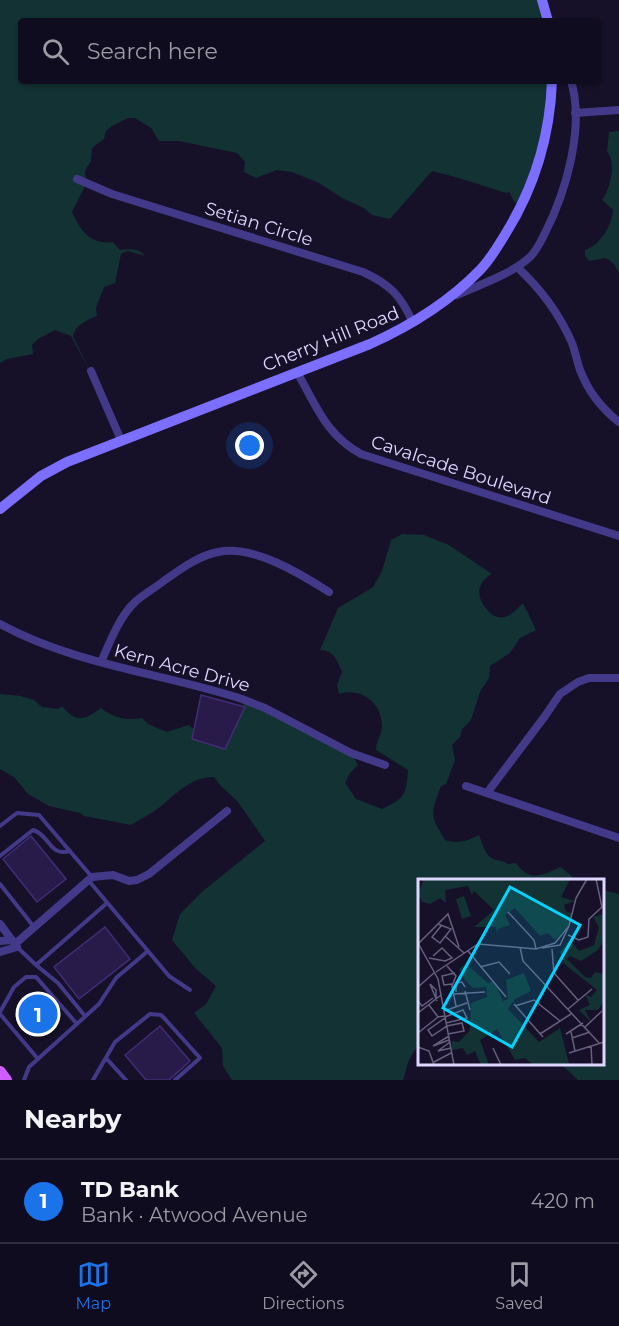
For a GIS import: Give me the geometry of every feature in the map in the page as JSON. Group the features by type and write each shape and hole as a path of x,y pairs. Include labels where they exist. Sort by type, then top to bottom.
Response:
{"main road":[{"path":"542,0 547,18"},
{"name":"Cherry Hill Road","path":"0,509 54,468 370,344 413,323 443,301 481,270 525,201 537,170 545,139 552,84"},
{"path":"0,1072 6,1080"}],"street":[{"path":"443,301 517,267 537,248 556,207 574,142 575,113 571,84"},
{"path":"575,113 619,111"},
{"name":"Setian Circle","path":"77,179 112,194 363,272 393,290 413,323"},
{"path":"517,267 534,282 551,304 572,343 580,370 591,392 619,422"},
{"path":"90,371 121,440"},
{"name":"Cavalcade Boulevard","path":"297,372 324,421 337,436 361,454 619,536"},
{"path":"101,662 122,619 134,603 177,571 207,555 220,551 253,555 294,571 329,592"},
{"name":"Kern Acre Drive","path":"0,624 29,639 101,662 242,699 265,708 351,753 385,765"},
{"path":"487,793 560,694 578,682 589,678 619,678"},
{"path":"466,786 619,838"},
{"path":"0,952 15,943 91,878 113,875 129,881 137,880 149,874 227,811"},
{"path":"0,924 15,943"},
{"path":"0,941 15,943"}],"lane":[{"path":"0,826 17,813 39,815 91,878 107,903 169,976 190,990"},
{"path":"0,856 33,830 38,832 57,852 62,854 70,851"},
{"path":"0,884 34,927"},
{"path":"36,965 107,903"},
{"path":"15,943 36,965 58,983 85,1016"},
{"path":"24,1080 29,1067 99,1004 116,978 148,951"},
{"path":"38,1059 0,1013 14,987 26,977 36,977 76,1024"},
{"path":"93,1080 115,1042 146,1016 155,1014 161,1015 200,1058 176,1080"},
{"path":"106,1058 126,1080"}],"green space":[{"path":"0,0 542,0 547,18 18,18 18,84 552,84 552,101 519,210 509,192 432,171 390,219 372,215 364,208 344,199 319,183 292,172 277,170 256,178 244,172 245,162 237,153 179,141 159,141 151,128 135,118 128,118 106,131 104,139 92,148 91,161 85,171 86,184 72,212 83,231 92,239 113,242 120,250 137,250 145,256 128,251 121,254 115,283 104,287 96,308 97,316 82,323 74,332 73,336 90,371 71,336 55,330 32,345 33,354 7,359 0,363"},
{"path":"619,131 619,273 614,264 606,258 589,261 585,256 585,250 600,239 608,228 612,216 613,210 602,200 608,189 612,169 607,152 609,132"},
{"path":"402,534 424,535 449,545 492,574 481,584 479,592 489,612 494,616 508,616 523,603 536,630 520,638 510,653 490,666 489,678 480,692 471,720 452,745 455,760 446,784 441,786 435,803 433,814 436,825 445,840 462,841 479,835 490,857 508,864 516,863 531,875 537,876 561,867 575,879 418,879 418,1045 409,1060 403,1080 232,1080 223,1066 222,1048 194,1013 206,1004 216,986 196,969 172,940 180,914 203,891 265,841 238,802 214,777 191,783 157,810 131,825 84,816 49,806 28,794 14,777 0,769 0,694 34,700 42,707 58,709 62,706 76,718 90,715 101,708 120,718 142,718 148,724 167,732 189,725 198,733 238,723 245,700 300,726 332,747 353,756 358,765 350,773 345,783 356,799 382,809 403,795 408,770 376,750 382,726 378,710 369,699 362,695 347,692 339,694 337,685 342,672 339,664 332,654 320,650 338,608 373,587 382,571 391,540"},
{"path":"604,890 619,894 619,1080 578,1080 562,1065 604,1065"}],"building":[{"path":"201,695 245,707 225,749 192,739"},
{"path":"31,836 66,879 37,902 3,859"},
{"path":"105,927 130,959 79,999 54,967"},
{"path":"37,993 57,1018 35,1035 16,1010"},
{"path":"160,1026 190,1061 169,1080 146,1080 125,1055"}],"place":[{"name":"TD Bank","path":"38,1014"}]}
